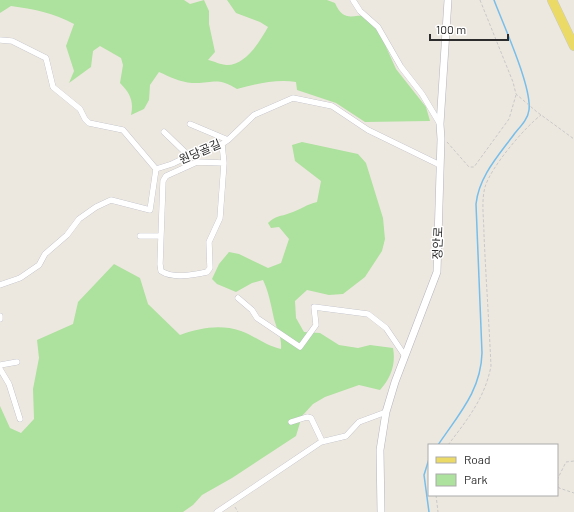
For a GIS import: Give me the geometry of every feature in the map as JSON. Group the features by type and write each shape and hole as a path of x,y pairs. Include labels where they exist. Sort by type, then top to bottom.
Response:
{"main road":[{"path":"552,0 574,46"},
{"path":"557,0 574,34"}],"street":[{"name":"정안로","path":"354,0 360,11 378,27 401,67 422,94 440,124"},
{"name":"정안로","path":"381,512 380,450 386,412 395,382 437,272 441,139 440,124 448,0"},
{"path":"0,40 12,42 46,58 53,87 80,109 85,119 90,123 123,130 156,169 150,210 111,200 96,207 79,219 67,235 45,254 39,265 20,278 0,285"},
{"name":"원당골길","path":"156,169 222,144 254,115 294,98 332,106 368,130 440,164"},
{"path":"190,124 228,140"},
{"path":"164,132 189,156"},
{"path":"222,144 224,163 220,218 209,242 210,268 207,272 187,276 166,274 161,271 160,236 163,180 166,176 197,162 224,163"},
{"path":"140,236 160,236"},
{"path":"238,298 252,310 257,318 300,347 316,325 314,307 368,314 386,328 405,356"},
{"path":"0,366 17,362"},
{"path":"0,369 9,384 20,419"},
{"path":"217,512 322,441 346,436 359,422 386,412"},
{"path":"291,422 302,418 311,418 322,441"}],"path":[{"path":"441,139 446,140 454,148 469,167 474,167 509,119 516,94 513,82 480,0"},
{"path":"516,94 537,112 574,139"},
{"path":"449,444 473,413 483,395 491,366 485,269 483,201 485,187 491,173 523,131 541,115"},
{"path":"558,479 566,462 574,461"},
{"path":"558,484 559,488 574,493"},
{"path":"436,496 438,512"}],"green space":[{"path":"0,0 184,0 190,4 204,0 209,11 209,24 215,52 208,60 227,65 234,64 246,57 257,45 268,27 260,22 236,13 227,0 327,0 335,3 344,15 367,15 378,29 396,69 426,107 430,121 365,122 336,103 297,90 296,82 274,82 237,89 219,82 183,82 159,72 150,85 149,100 144,109 131,115 132,106 130,98 120,83 123,65 121,58 100,46 93,51 91,67 69,83 74,71 66,46 74,24 51,14 19,7 11,6 0,13"},
{"path":"302,142 358,154 366,163 383,218 385,239 382,251 365,277 343,294 329,295 307,290 295,301 296,318 304,332 320,333 339,345 358,348 370,345 393,348 394,360 392,370 387,381 380,390 359,385 325,397 313,404 302,416 296,436 232,478 202,495 193,505 183,512 0,512 0,406 10,428 21,433 34,419 33,389 39,358 37,340 73,324 78,302 114,264 140,278 148,304 180,335 195,330 218,327 233,329 241,331 270,346 281,349 280,337 263,280 252,283 236,292 217,284 212,279 219,264 229,252 239,254 268,268 281,263 289,239 279,227 271,228 268,223 276,217 294,212 317,202 321,181 295,161 292,145"}],"waterway":[{"path":"439,444 467,402 478,379 481,367 482,353 476,204 478,194 485,175 524,122 529,110 529,100 522,71 494,0"},
{"path":"428,462 424,475 429,512"}]}
